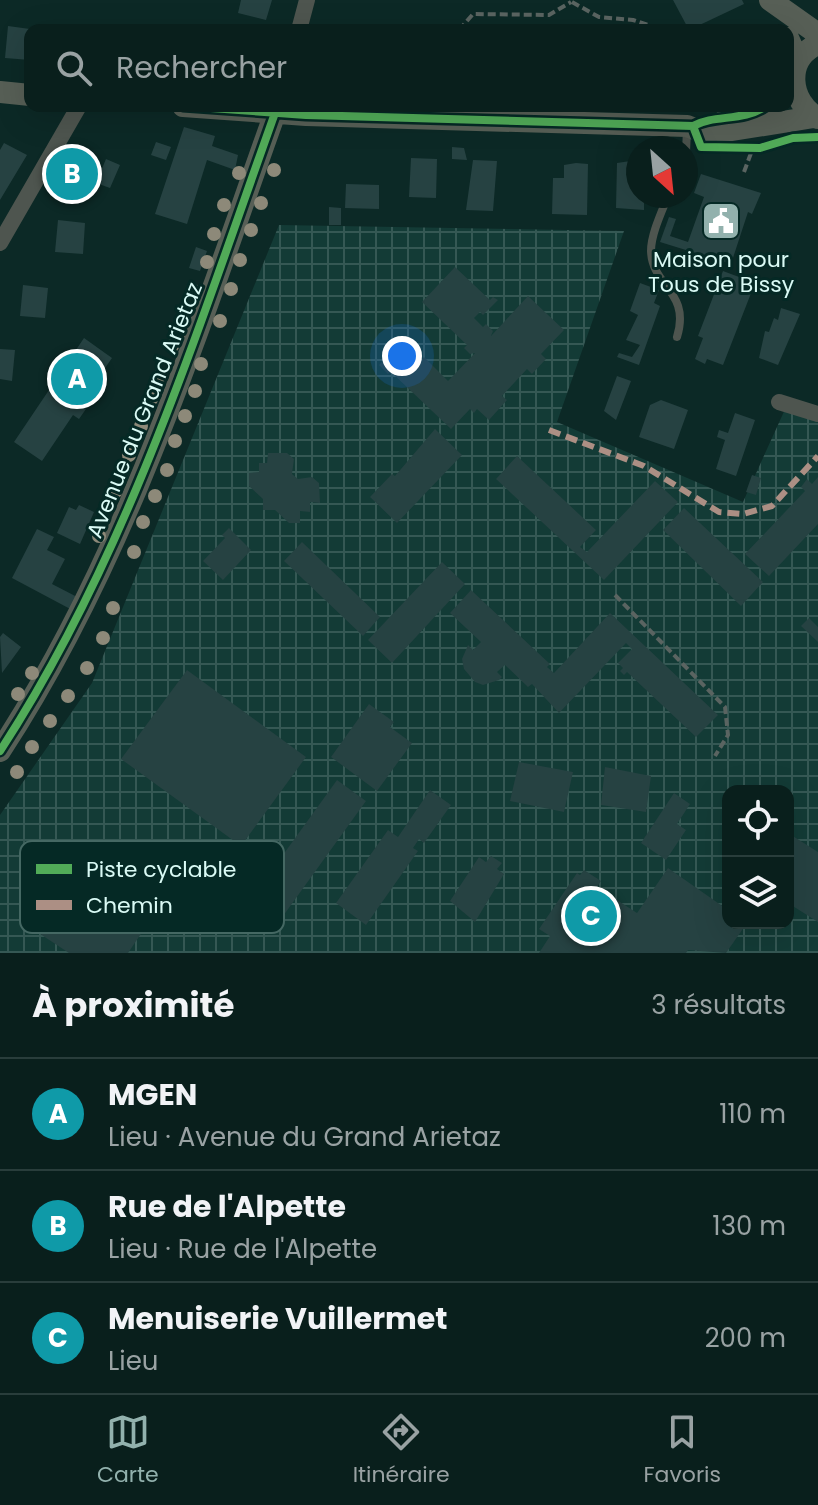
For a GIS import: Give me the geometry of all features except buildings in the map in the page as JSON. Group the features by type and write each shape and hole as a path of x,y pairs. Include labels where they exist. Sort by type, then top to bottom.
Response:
{"main road":[{"path":"781,24 770,0 818,34"},
{"path":"794,76 798,61 818,44"},
{"path":"794,52 798,61"},
{"path":"0,92 24,94"},
{"path":"794,93 800,104 816,118"},
{"name":"Avenue du Grand Arietaz","path":"0,751 65,645 141,479 275,112"},
{"path":"328,112 690,126 707,134 816,118"},
{"path":"690,126 704,120 732,119 750,112"}],"street":[{"path":"301,24 307,0"},
{"path":"0,243 76,112"},
{"path":"779,402 818,414"}],"lane":[{"path":"688,136 690,126"},
{"path":"664,208 651,249 659,274 680,305 682,320 677,337"}],"path":[{"path":"464,24 473,14 549,15 571,1 599,17 645,24"},
{"path":"744,172 748,151 760,148"},
{"path":"615,595 725,707 728,735 715,756"}],"shaded area":[{"path":"279,225 624,231 557,422 743,502 787,405 818,410 818,953 0,953 0,815 92,683"}],"marked path":[{"path":"549,430 644,466 719,512 743,514 772,506 818,456"}],"cycle path":[{"path":"265,112 693,126 754,112"},
{"path":"0,751 45,677 86,600 122,521 187,360 275,113"},
{"path":"693,126 701,147 760,148 793,138 818,137"}],"place":[{"name":"Rue de l'Alpette","path":"72,174"},
{"name":"Maison pour Tous de Bissy","path":"721,221"},
{"name":"MGEN","path":"77,379"},
{"name":"Menuiserie Vuillermet","path":"591,916"}]}
